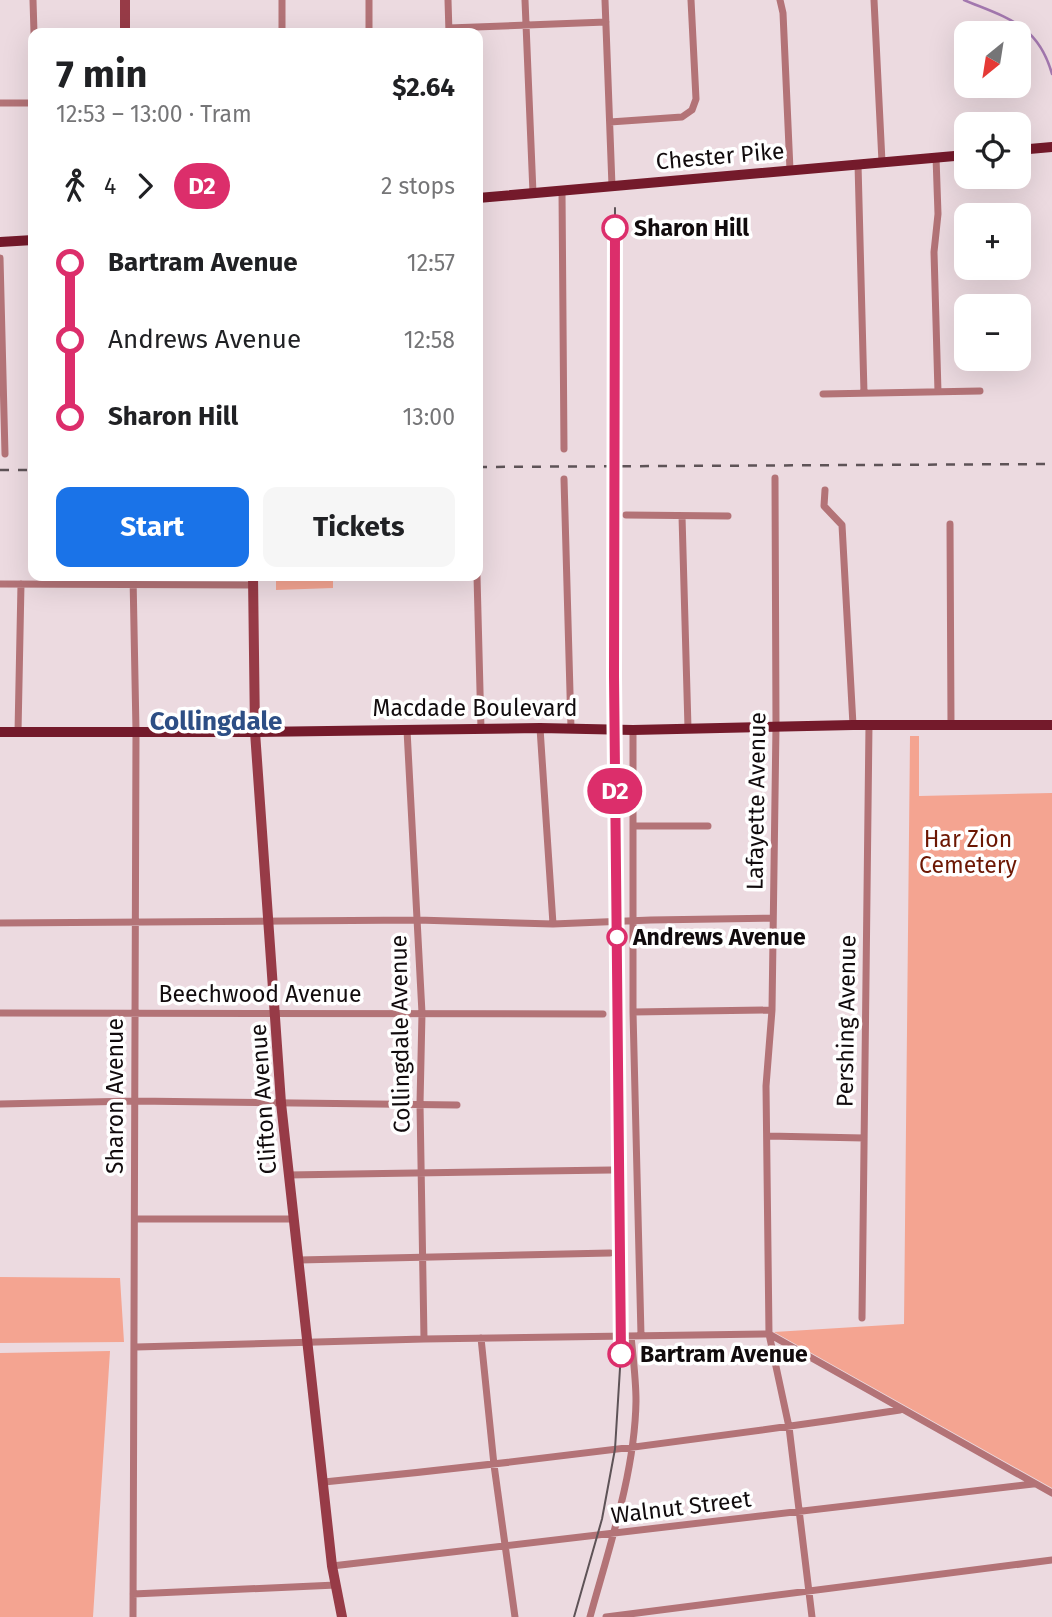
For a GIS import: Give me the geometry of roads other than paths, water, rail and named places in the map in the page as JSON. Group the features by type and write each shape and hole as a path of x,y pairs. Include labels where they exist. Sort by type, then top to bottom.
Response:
{"main road":[{"path":"1031,149 1052,147"},
{"name":"Chester Pike","path":"483,198 954,156"},
{"path":"0,242 28,240"},
{"path":"951,725 1052,724"},
{"name":"Macdade Boulevard","path":"0,732 255,732 540,727 633,730 951,725"}],"street":[{"path":"33,0 34,28"},
{"path":"125,0 125,28"},
{"path":"282,0 282,28"},
{"path":"369,0 369,28"},
{"path":"448,0 449,28"},
{"path":"524,0 533,193"},
{"path":"605,0 612,186"},
{"path":"610,122 679,117 692,110 696,99 691,0"},
{"path":"780,0 783,13 790,170"},
{"path":"874,0 882,162"},
{"path":"483,28 606,22"},
{"path":"0,103 28,103"},
{"path":"936,157 938,214 934,252 938,391"},
{"path":"858,164 863,393"},
{"path":"562,191 564,449"},
{"path":"0,258 5,454"},
{"path":"823,394 980,391"},
{"name":"Lafayette Avenue","path":"775,478 776,726 772,1010 766,1086 769,1334 789,1427 812,1617"},
{"path":"564,479 571,728"},
{"path":"825,490 824,506 842,525 853,725"},
{"path":"626,515 728,516"},
{"path":"682,516 688,728"},
{"path":"950,524 951,725"},
{"name":"Sharon Avenue","path":"133,581 136,731 133,1617"},
{"path":"0,584 133,585 229,581"},
{"name":"Clifton Avenue","path":"253,581 255,732 281,1103 332,1566 342,1617"},
{"path":"477,581 481,729"},
{"path":"18,732 21,584"},
{"name":"Pershing Avenue","path":"862,1318 869,725"},
{"path":"540,727 553,925"},
{"name":"Collingdale Avenue","path":"407,730 422,1013 420,1104 424,1339"},
{"path":"633,730 633,1012 641,1335"},
{"path":"632,826 708,826"},
{"path":"0,923 417,920 553,925 773,918"},
{"path":"633,1012 772,1010"},
{"name":"Beechwood Avenue","path":"0,1013 603,1014"},
{"path":"0,1104 134,1101 457,1105"},
{"path":"767,1136 864,1138"},
{"path":"288,1175 611,1170"},
{"path":"135,1219 293,1219"},
{"path":"299,1260 610,1253"},
{"path":"136,1347 769,1334 1052,1493"},
{"path":"590,1617 613,1534 632,1447 636,1400 631,1336"},
{"path":"481,1338 494,1465 515,1617"},
{"path":"324,1482 494,1465 900,1410"},
{"name":"Walnut Street","path":"332,1566 1034,1484"},
{"path":"606,1617 1052,1560"},
{"path":"134,1594 336,1585"}],"waterway":[{"path":"964,0 1007,18 1029,33 1046,57 1052,74"}],"tram line":[{"path":"574,1617 602,1519 615,1449 622,1336 614,676 615,208"},
{"name":"D2","path":"615,228 614,676 621,1354"}],"railway":[{"path":"483,467 1052,464"},
{"path":"0,470 28,470"}],"place":[{"name":"Sharon Hill","path":"615,228"},
{"name":"Andrews Avenue","path":"617,937"},
{"name":"Bartram Avenue","path":"621,1354"}],"district":[{"name":"Collingdale","path":"216,721"}],"park label":[{"name":"Har Zion Cemetery","path":"968,852"}]}
